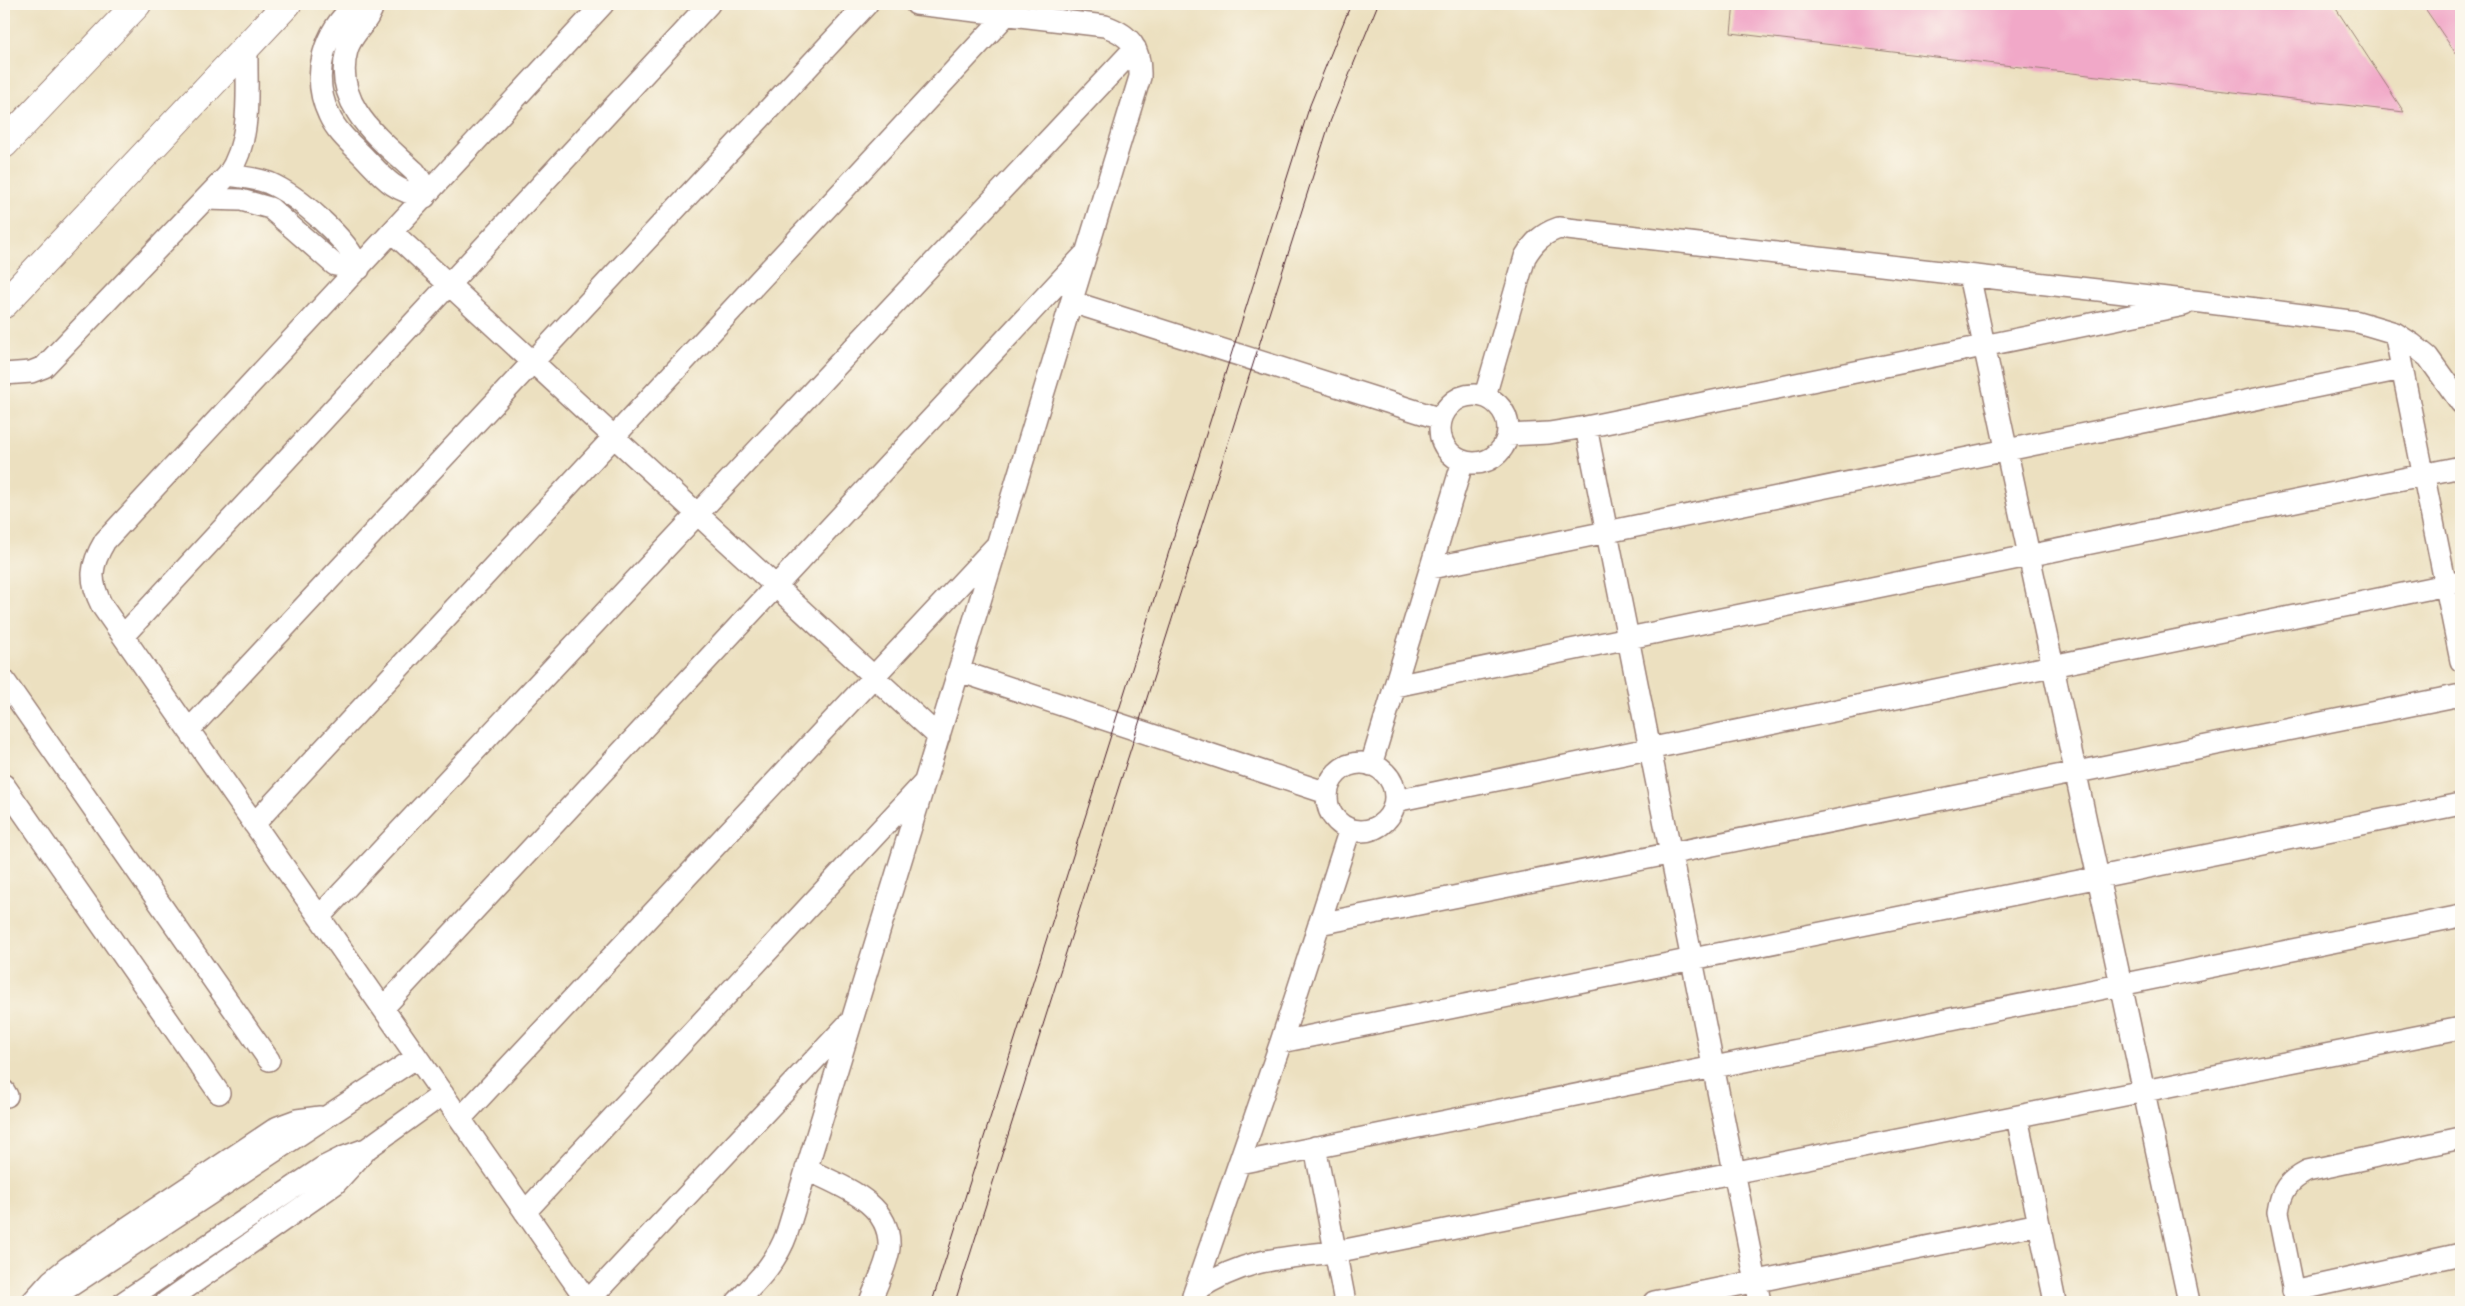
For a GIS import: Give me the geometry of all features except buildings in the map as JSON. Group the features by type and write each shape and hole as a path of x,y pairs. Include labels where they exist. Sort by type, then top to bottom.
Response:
{"street":[{"path":"4,144 138,4"},
{"path":"4,304 286,4"}],"lane":[{"path":"356,4 337,24 329,37 322,56 320,76 322,96 329,115 339,132 390,185 408,194 425,197"},
{"path":"373,4 369,16 348,48 344,76 347,92 352,107 362,122 415,172 420,180 425,197"},
{"path":"603,4 105,542 96,557 92,573 94,590 102,606 588,1302 852,1020"},
{"path":"123,636 708,4"},
{"path":"189,730 867,4"},
{"path":"737,1302 777,1257 783,1245 1140,77 1140,61 1135,48 1127,37 1105,26 916,4"},
{"path":"254,824 1007,14"},
{"path":"4,374 31,372 44,367 228,175 236,162 245,134 247,46"},
{"path":"319,917 1135,48"},
{"path":"228,175 267,182 294,197 349,248 358,269"},
{"path":"204,199 241,200 261,204 278,214 335,265 358,269"},
{"path":"1484,396 1525,257 1533,244 1544,234 1558,228 2202,302 2358,322 2395,333 2428,357 2461,403"},
{"path":"392,232 939,737"},
{"path":"383,1008 1088,252"},
{"path":"1970,275 2189,1302"},
{"path":"1072,302 1441,419"},
{"path":"1508,435 1549,433 1586,427 2202,302"},
{"path":"2395,333 2423,475 2454,584 2461,661"},
{"path":"1431,568 2402,369"},
{"path":"1471,395 1484,396 1498,405 1506,417 1508,435 1503,447 1492,458 1478,463 1463,461 1452,455 1443,445 1440,432 1441,419 1447,407 1458,399 1471,395"},
{"path":"1586,427 1609,532 1760,1302"},
{"path":"1371,765 1463,461"},
{"path":"1395,686 2461,467"},
{"path":"460,1119 999,543"},
{"path":"1395,801 2454,584"},
{"path":"959,671 1327,794"},
{"path":"4,680 269,1060"},
{"path":"1319,924 2461,695"},
{"path":"1356,763 1371,765 1384,772 1393,786 1395,801 1390,815 1379,826 1365,831 1350,829 1337,821 1328,809 1327,794 1331,779 1342,768 1356,763"},
{"path":"525,1212 926,780"},
{"path":"4,785 219,1093"},
{"path":"1281,1042 2461,804"},
{"path":"1192,1297 1281,1042 1350,829"},
{"path":"1239,1163 2461,916"},
{"path":"1192,1297 1218,1276 1240,1266 1265,1260 1335,1252 2461,1028"},
{"path":"46,1302 416,1057"},
{"path":"166,1302 336,1184 368,1148 443,1094"},
{"path":"32,1302 51,1281 67,1268 278,1127 297,1120 328,1116"},
{"path":"2017,1117 2055,1302"},
{"path":"2461,1138 2307,1171 2295,1177 2286,1187 2280,1199 2278,1212 2295,1297 2461,1254"},
{"path":"1315,1147 1345,1302"},
{"path":"124,1302 322,1168 368,1148"},
{"path":"806,1169 862,1196 874,1208 884,1223 888,1236 889,1250 870,1302"},
{"path":"1654,1302 2039,1224"}],"tram line":[{"path":"932,1302 1310,105 1351,4"},
{"path":"955,1302 1330,122 1378,4"}]}
